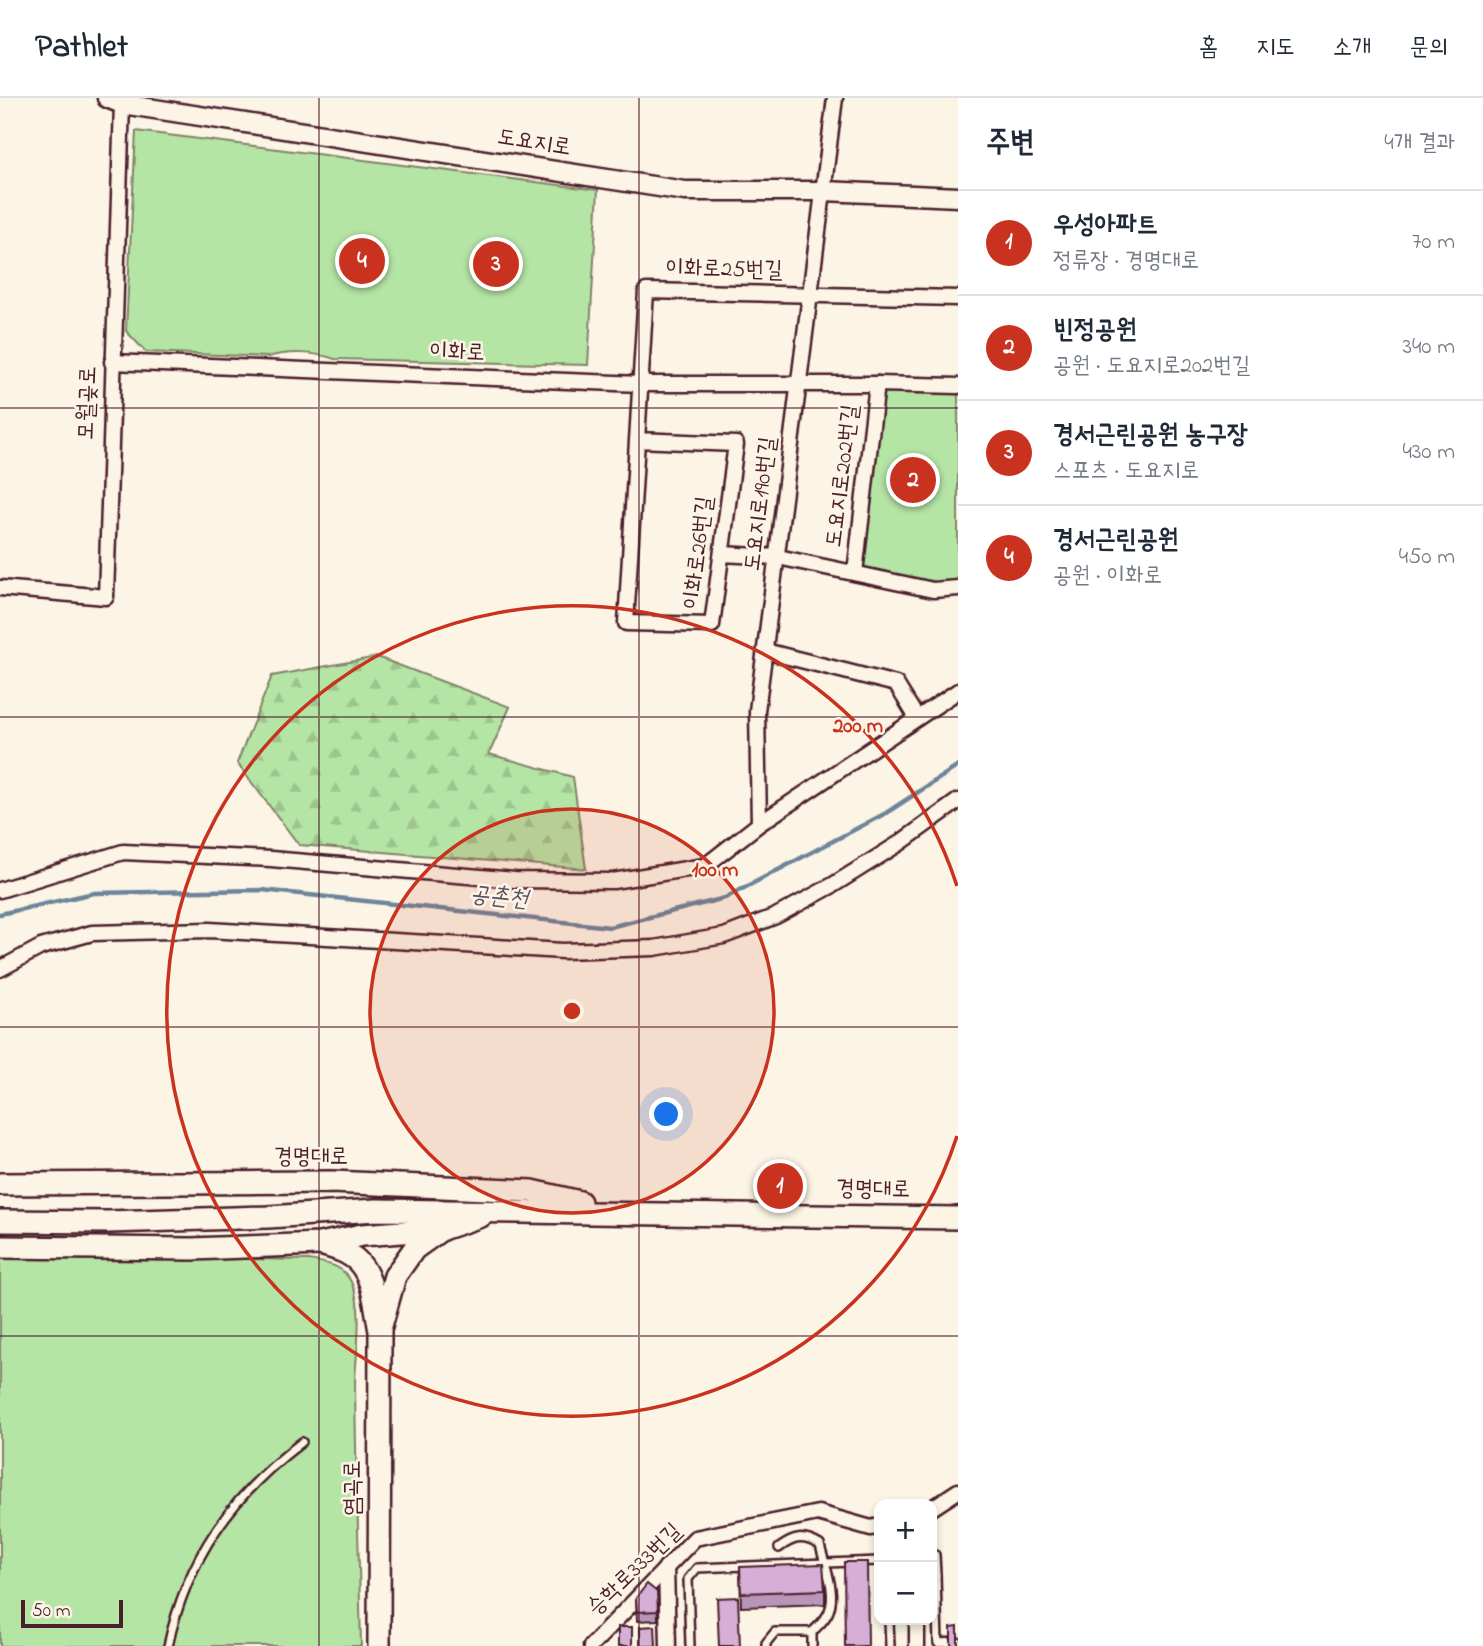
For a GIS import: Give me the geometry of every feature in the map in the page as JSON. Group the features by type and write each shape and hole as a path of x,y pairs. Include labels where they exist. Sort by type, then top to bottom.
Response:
{"main road":[{"name":"경명대로","path":"0,1185 345,1183 532,1191 620,1212"},
{"name":"경명대로","path":"0,1221 108,1222 268,1217 376,1210 958,1218"},
{"name":"경명대로","path":"0,1247 192,1250 320,1244 362,1236 442,1229 500,1210"},
{"name":"염곡로","path":"380,1331 395,1276 414,1250 442,1229"},
{"name":"염곡로","path":"320,1244 351,1256 363,1267 374,1297 380,1331 379,1646"}],"street":[{"name":"도요지로190번길","path":"759,824 757,711 835,98"},
{"name":"도요지로","path":"114,101 685,191 824,191 958,197"},
{"name":"모월곶로","path":"0,588 106,597 112,362 114,101"},
{"name":"이화로25번길","path":"640,384 646,291 811,295"},
{"path":"811,295 958,298"},
{"name":"이화로","path":"112,362 640,384 800,384"},
{"name":"이화로26번길","path":"637,440 736,443 712,625 626,623 640,384"},
{"name":"도요지로202번길","path":"800,384 958,386"},
{"name":"도요지로202번길","path":"855,573 877,384"},
{"name":"도요지로202번길","path":"722,554 778,557 933,590 958,588"},
{"path":"765,651 896,684 917,718"},
{"path":"0,890 123,852 271,859 515,880 613,881 705,866 759,824 958,691"},
{"path":"0,969 41,947 92,933 209,930 564,951 654,948 724,936 776,916 833,886 900,843 958,801"},
{"path":"937,1504 958,1491"},
{"name":"승학로333번길","path":"591,1646 695,1538 818,1513 874,1527"},
{"path":"666,1567 668,1646"},
{"path":"917,1625 918,1646"}],"lane":[{"path":"167,1646 173,1621 201,1553 237,1500 268,1468 302,1442"},
{"path":"766,1646 775,1632 812,1632 825,1619 830,1609 829,1580 820,1545 807,1538 790,1540 779,1548"},
{"path":"690,1646 688,1579 697,1568 874,1561"},
{"path":"889,1625 890,1646"},
{"path":"937,1625 938,1643 958,1642"},
{"path":"812,1632 812,1646"}],"green space":[{"path":"136,131 598,190 588,365 335,359 302,353 268,357 146,352 126,331"},
{"path":"879,386 958,388 958,586 933,587 857,571"},
{"path":"377,657 510,707 489,754 573,777 586,869 299,845 237,763 272,676"},
{"path":"0,1255 309,1260 340,1269 349,1278 356,1296 359,1321 355,1385 361,1646 0,1646"}],"building":[{"path":"844,1562 867,1562 868,1646 845,1646"},
{"path":"823,1564 825,1590 741,1593 740,1567"},
{"path":"647,1584 657,1592 658,1611 637,1612 636,1598"},
{"path":"738,1597 740,1646 719,1646 717,1598"},
{"path":"655,1626 656,1646 640,1646 640,1627"},
{"path":"618,1627 632,1627 632,1646 618,1646"},
{"path":"958,1627 958,1646 951,1646 951,1628"}],"waterway":[{"name":"공촌천","path":"0,914 94,893 262,890 610,927 725,898 886,813 958,766"}],"place":[{"name":"경서근린공원","path":"362,261"},
{"name":"경서근린공원 농구장","path":"496,264"},
{"name":"빈정공원","path":"913,480"},
{"name":"우성아파트","path":"780,1186"}]}
